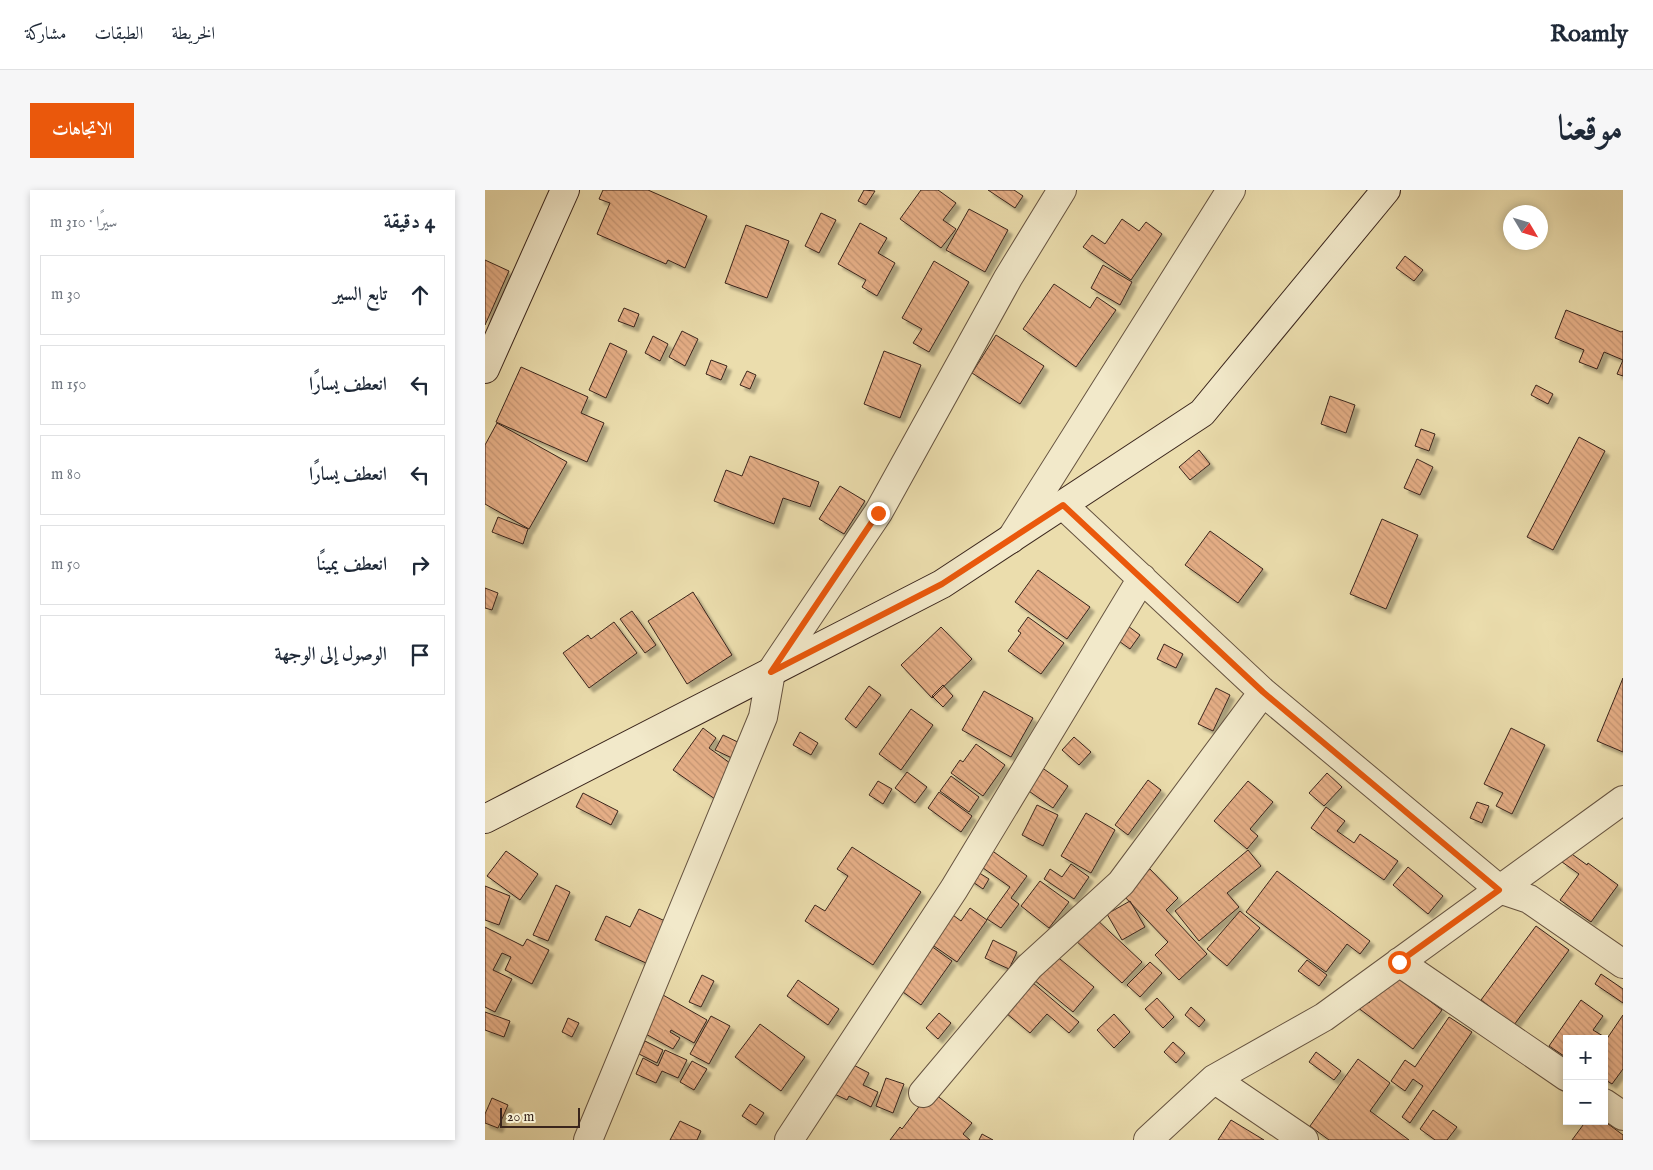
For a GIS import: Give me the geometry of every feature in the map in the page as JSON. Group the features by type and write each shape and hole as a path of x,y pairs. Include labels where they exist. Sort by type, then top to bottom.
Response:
{"street":[{"path":"485,369 565,190"},
{"path":"588,1140 763,717 771,672 878,513 1008,278 1062,190"},
{"path":"1011,539 1231,190"},
{"path":"485,819 942,584 1202,413 1386,190"},
{"path":"1063,505 1263,692 1499,890 1529,899 1623,964"},
{"path":"789,1140 954,889 1141,578"},
{"path":"923,1093 1029,967 1121,884 1263,692"},
{"path":"1148,1140 1214,1079 1323,1016 1623,800"},
{"path":"1399,962 1563,1074"},
{"path":"1214,1079 1304,1140"},
{"path":"1608,1106 1623,1116"}],"building":[{"path":"603,190 648,190 707,216 685,268 668,260 666,264 597,234 610,203 599,199"},
{"path":"864,190 875,191 866,205 858,201"},
{"path":"921,190 938,190 956,203 943,220 956,229 941,248 900,219"},
{"path":"988,190 1014,190 1023,196 1015,208"},
{"path":"969,209 1008,230 985,272 946,250"},
{"path":"821,213 836,220 819,253 805,246"},
{"path":"1122,219 1139,231 1146,222 1162,234 1131,280 1083,247 1092,235 1105,244"},
{"path":"860,223 887,238 878,253 895,263 877,296 862,287 866,280 838,264"},
{"path":"746,225 789,241 767,298 725,283"},
{"path":"1405,256 1423,270 1414,281 1396,268"},
{"path":"485,260 509,271 485,325"},
{"path":"934,261 969,282 929,352 913,343 922,329 902,318"},
{"path":"1103,265 1132,282 1120,305 1091,288"},
{"path":"1054,284 1090,308 1097,297 1116,310 1076,367 1023,329"},
{"path":"624,308 639,314 634,327 618,321"},
{"path":"1566,310 1621,332 1623,331 1623,360 1604,352 1597,369 1579,362 1584,350 1555,338"},
{"path":"682,331 698,339 685,366 669,357"},
{"path":"996,335 1044,366 1020,404 972,373"},
{"path":"653,336 668,344 660,361 645,353"},
{"path":"610,343 627,351 606,398 589,390"},
{"path":"884,351 921,365 900,418 864,404"},
{"path":"711,360 727,366 721,380 706,374"},
{"path":"1623,360 1623,376 1617,374"},
{"path":"521,367 588,397 581,413 604,423 587,462 496,422"},
{"path":"747,371 756,375 750,389 740,385"},
{"path":"1536,385 1553,394 1548,404 1531,395"},
{"path":"1330,396 1355,405 1346,433 1321,424"},
{"path":"497,423 567,462 529,529 485,504 485,445"},
{"path":"1421,429 1435,434 1429,451 1415,446"},
{"path":"1579,437 1605,451 1553,550 1527,537"},
{"path":"1199,450 1210,464 1190,480 1179,467"},
{"path":"750,456 819,482 810,507 783,498 774,524 714,501 726,470 742,476"},
{"path":"1417,459 1433,467 1420,495 1404,488"},
{"path":"840,486 865,501 844,534 819,519"},
{"path":"498,517 528,529 523,544 492,532"},
{"path":"1382,519 1418,535 1386,609 1350,594"},
{"path":"1210,531 1263,569 1238,603 1185,565"},
{"path":"1038,570 1090,607 1067,639 1015,602"},
{"path":"485,588 498,593 492,610 485,608"},
{"path":"693,592 732,655 687,684 648,621"},
{"path":"632,611 656,645 645,653 620,619"},
{"path":"1109,612 1140,635 1130,649 1098,626"},
{"path":"1028,617 1064,643 1041,674 1008,651 1021,633 1018,631"},
{"path":"614,622 637,653 589,688 563,653 588,635 591,639"},
{"path":"941,627 972,659 932,698 901,665"},
{"path":"1164,644 1183,654 1176,668 1157,659"},
{"path":"1623,678 1623,752 1597,741"},
{"path":"943,685 953,696 943,707 932,696"},
{"path":"869,686 881,695 856,728 845,719"},
{"path":"1216,688 1230,695 1213,731 1198,724"},
{"path":"984,691 1033,718 1011,757 962,730"},
{"path":"911,709 933,725 901,770 879,754"},
{"path":"703,728 716,738 709,748 737,768 715,799 673,770"},
{"path":"1511,728 1545,745 1512,814 1496,806 1503,793 1484,784"},
{"path":"800,732 818,743 811,755 793,745"},
{"path":"723,735 744,745 736,760 715,750"},
{"path":"1074,737 1091,752 1079,765 1062,750"},
{"path":"976,744 1005,765 983,796 951,773 960,760 963,762"},
{"path":"1041,767 1068,786 1053,808 1026,789"},
{"path":"907,772 927,787 915,803 895,788"},
{"path":"1327,773 1342,787 1324,806 1309,793"},
{"path":"951,776 979,797 969,812 940,791"},
{"path":"1148,780 1161,790 1128,835 1115,825"},
{"path":"878,781 892,789 883,804 869,795"},
{"path":"1248,781 1273,802 1250,829 1258,836 1247,849 1214,821"},
{"path":"939,792 972,816 961,832 928,808"},
{"path":"583,793 618,811 611,825 576,807"},
{"path":"1477,802 1489,806 1482,823 1470,818"},
{"path":"1037,805 1058,815 1043,846 1022,835"},
{"path":"1326,807 1345,821 1337,831 1354,843 1360,834 1398,861 1384,880 1311,828"},
{"path":"1086,813 1115,830 1091,873 1061,856"},
{"path":"852,847 921,892 873,965 805,921 815,905 825,911 848,876 837,869"},
{"path":"987,847 1027,876 1011,898 1019,904 1001,928 987,919 1010,887 976,863"},
{"path":"1248,850 1261,866 1227,893 1239,907 1199,941 1175,911"},
{"path":"506,851 538,874 520,900 487,876"},
{"path":"1569,852 1618,885 1591,922 1560,900 1579,874 1562,862"},
{"path":"1071,864 1089,877 1074,899 1044,879 1050,869 1062,877"},
{"path":"1408,867 1443,896 1428,914 1393,885"},
{"path":"973,869 989,879 983,889 967,878"},
{"path":"1150,869 1178,898 1166,910 1207,954 1179,980 1155,955 1168,942 1123,895"},
{"path":"1277,871 1370,941 1360,954 1347,944 1326,972 1246,912"},
{"path":"1040,881 1069,902 1049,928 1021,906"},
{"path":"556,885 570,892 548,941 533,935"},
{"path":"485,886 510,896 499,925 485,920"},
{"path":"1130,901 1145,927 1122,940 1107,914"},
{"path":"942,907 961,921 970,908 987,920 957,962 921,937"},
{"path":"639,909 665,921 646,963 595,940 606,916 630,927"},
{"path":"1240,911 1260,928 1227,966 1207,949"},
{"path":"1094,917 1142,962 1122,983 1074,939"},
{"path":"1536,926 1569,950 1514,1025 1481,1000"},
{"path":"485,927 523,946 527,939 549,950 532,984 505,970 511,957 502,953 493,970 512,979 495,1012 485,1007"},
{"path":"920,938 952,961 921,1005 889,982"},
{"path":"993,940 1017,952 1009,969 985,958"},
{"path":"1049,950 1094,987 1073,1012 1028,975"},
{"path":"1307,960 1327,975 1319,986 1298,971"},
{"path":"1150,962 1162,973 1140,997 1127,985"},
{"path":"1392,973 1442,1010 1413,1049 1353,1004 1359,996 1369,1003"},
{"path":"1601,974 1623,989 1623,1003 1595,984"},
{"path":"702,975 714,981 701,1007 689,1002"},
{"path":"1026,977 1079,1022 1069,1033 1047,1014 1030,1033 1000,1008"},
{"path":"798,980 839,1009 828,1025 787,996"},
{"path":"663,995 707,1020 694,1043 671,1030 670,1032 680,1038 673,1049 642,1032"},
{"path":"1157,998 1174,1017 1163,1028 1145,1009"},
{"path":"1581,1000 1603,1016 1593,1030 1601,1035 1563,1035 1563,1055 1549,1046"},
{"path":"1191,1007 1205,1020 1199,1027 1185,1015"},
{"path":"485,1012 510,1021 504,1037 485,1030"},
{"path":"939,1013 951,1023 938,1039 926,1028"},
{"path":"1114,1014 1130,1032 1114,1048 1097,1030"},
{"path":"1623,1015 1623,1069 1612,1084 1608,1082 1608,1037"},
{"path":"711,1016 730,1026 709,1064 690,1054"},
{"path":"1449,1017 1472,1032 1410,1123 1402,1117 1423,1086 1413,1079 1405,1091 1391,1081 1405,1060 1415,1067"},
{"path":"568,1018 579,1023 572,1037 562,1032"},
{"path":"760,1024 805,1057 781,1091 735,1057"},
{"path":"645,1041 663,1050 657,1063 639,1054"},
{"path":"1173,1042 1185,1053 1176,1063 1164,1052"},
{"path":"665,1050 687,1060 678,1078 662,1071 656,1083 636,1074 643,1058 658,1066"},
{"path":"1316,1052 1341,1071 1334,1080 1309,1062"},
{"path":"836,1056 869,1073 863,1085 878,1092 871,1107 849,1096 847,1100 820,1087"},
{"path":"1358,1059 1390,1083 1370,1111 1409,1140 1329,1140 1310,1126"},
{"path":"692,1061 707,1069 694,1090 680,1082"},
{"path":"886,1078 904,1084 893,1113 876,1106"},
{"path":"931,1091 972,1123 963,1134 970,1140 890,1140 900,1127 902,1129"},
{"path":"492,1098 508,1105 498,1128 485,1123 485,1114"},
{"path":"750,1104 764,1113 756,1125 742,1116"},
{"path":"1433,1110 1457,1127 1447,1140 1435,1140 1420,1129"},
{"path":"1231,1120 1264,1140 1218,1140"},
{"path":"680,1121 701,1131 697,1140 670,1140"},
{"path":"1608,1124 1623,1135 1623,1140 1572,1140 1583,1125"},
{"path":"982,1134 993,1140 979,1140"}],"route":[{"path":"878,513 771,672 942,584 1063,505 1263,692 1499,890 1399,962"}]}
